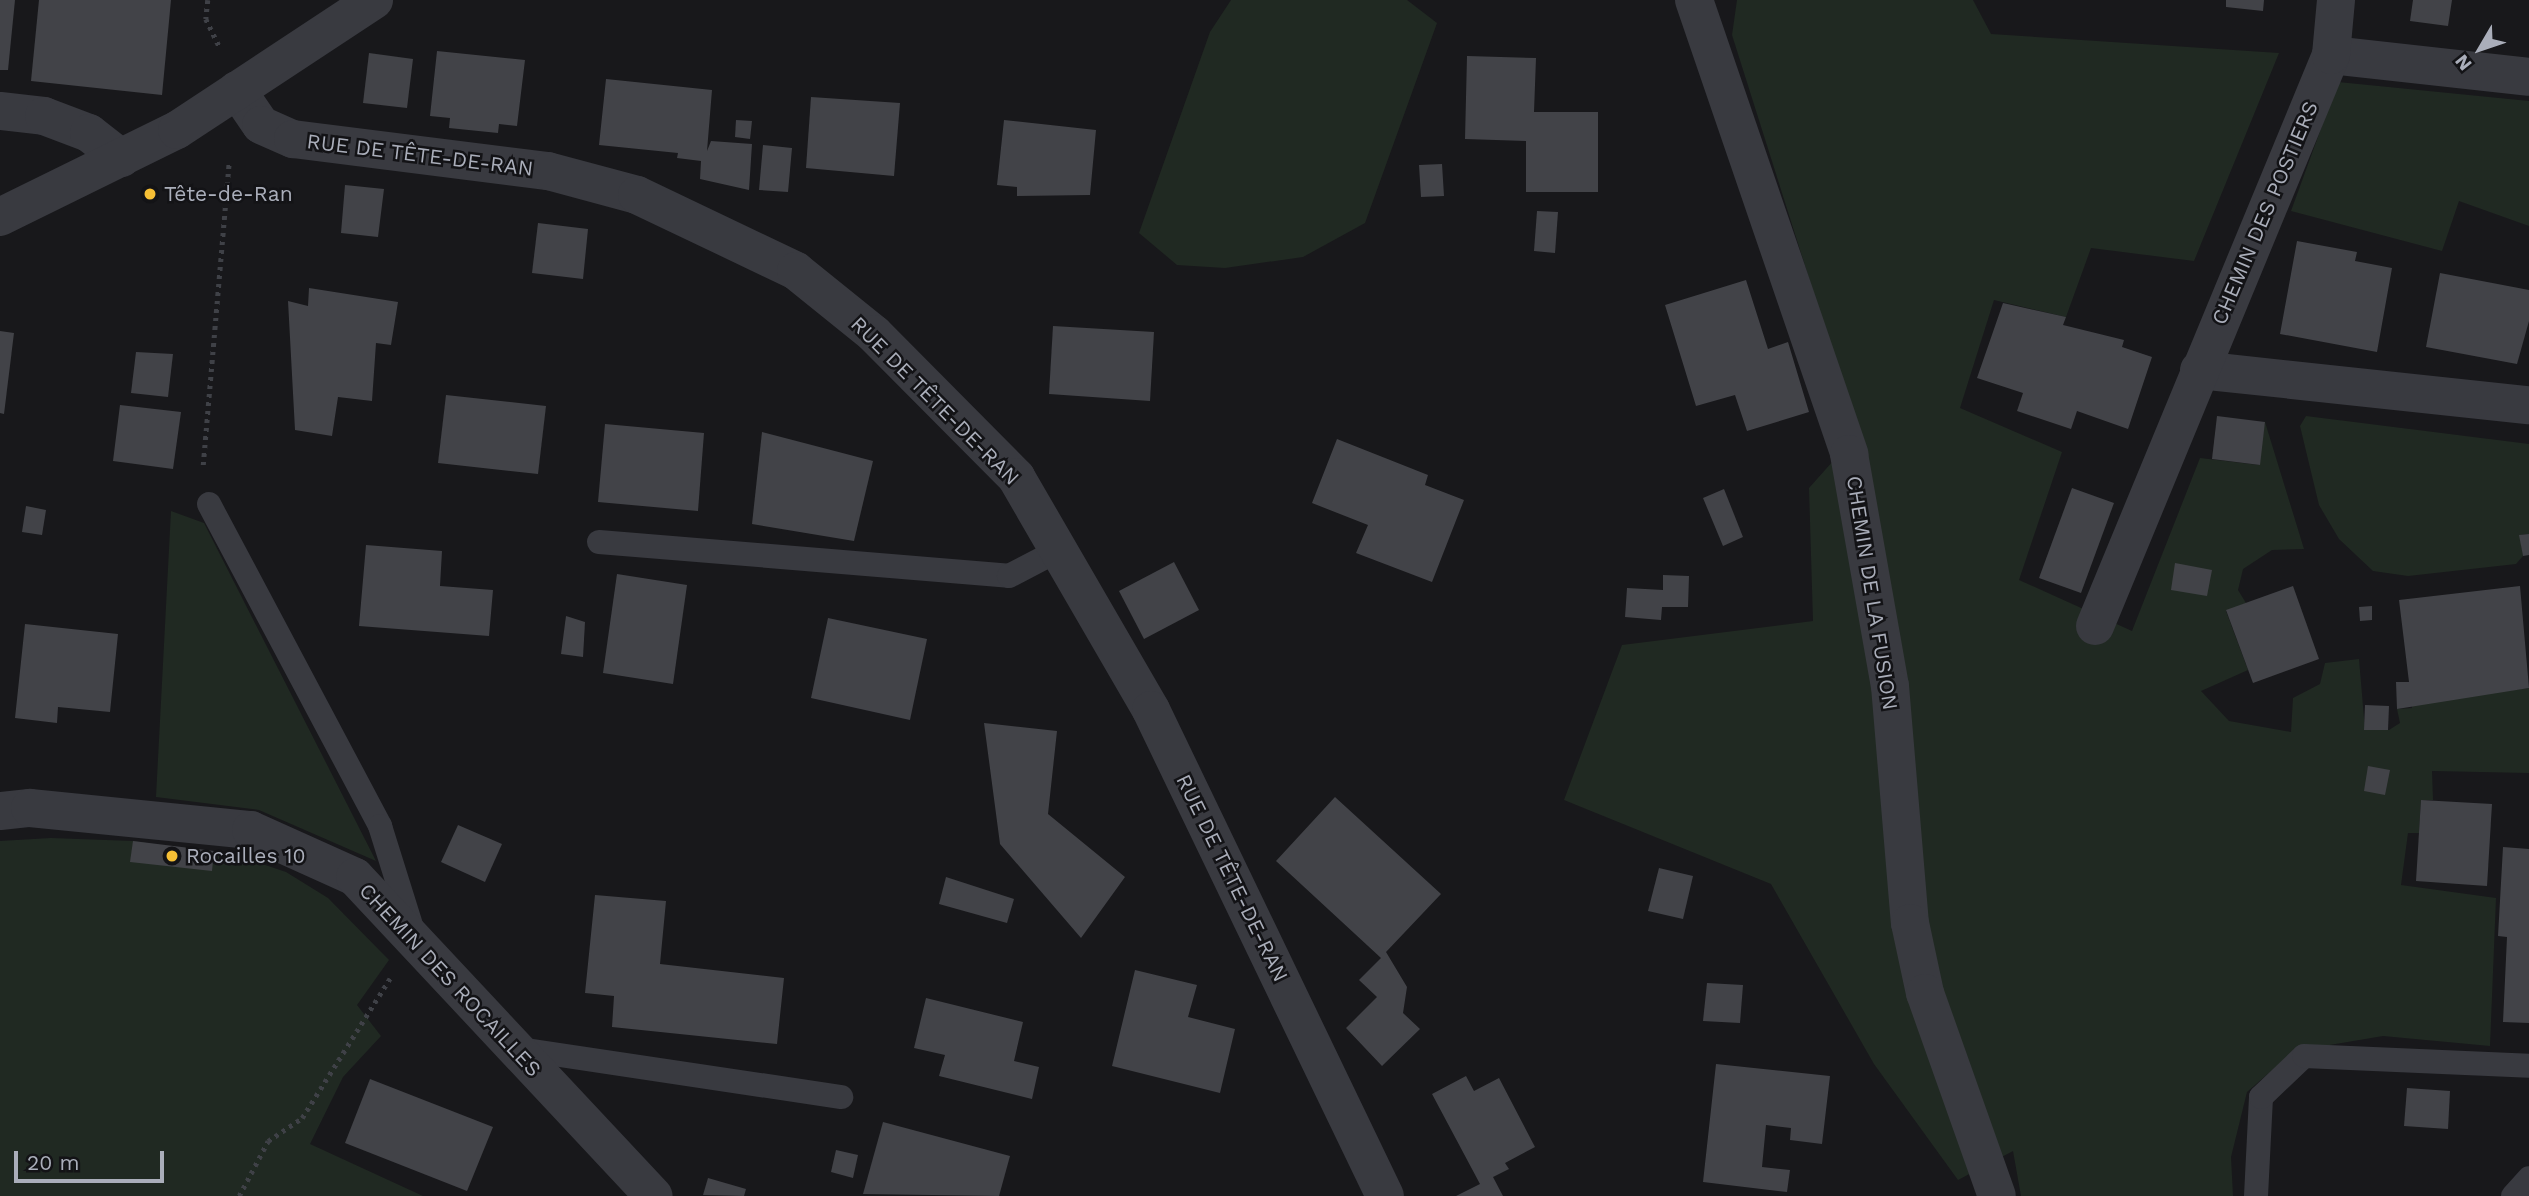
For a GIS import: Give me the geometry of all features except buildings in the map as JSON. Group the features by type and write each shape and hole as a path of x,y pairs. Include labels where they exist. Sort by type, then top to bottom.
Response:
{"street":[{"path":"0,217 121,158 237,90 374,0"},
{"name":"CHEMIN DE LA FUSION","path":"1694,0 1849,454 1890,686 1910,923 1925,993 1997,1196"},
{"name":"CHEMIN DES POSTIERS","path":"2095,626 2331,55 2336,0"},
{"path":"2331,55 2529,77"},
{"name":"RUE DE TÊTE-DE-RAN","path":"237,90 261,125 293,139 561,174 706,223 796,271 874,334 1016,477 1151,710 1385,1196"},
{"path":"0,111 44,116 89,133 121,158"},
{"path":"2199,370 2529,405"},
{"name":"CHEMIN DES ROCAILLES","path":"0,811 96,813 251,830 355,877 416,938 512,1048 654,1196"}],"lane":[{"path":"209,504 380,826 416,938"},
{"path":"599,542 1009,576 1059,550"},
{"path":"512,1048 842,1097"},
{"path":"2256,1196 2261,1097 2304,1056 2529,1066"},
{"path":"2513,1196 2529,1178"}],"path":[{"path":"208,0 206,19 224,55"},
{"path":"209,504 202,474 229,163"},
{"path":"239,1196 268,1141 302,1118 416,938"}],"shaded area":[{"path":"1231,0 1407,0 1437,23 1365,223 1303,257 1225,268 1177,265 1139,233 1210,32"},
{"path":"1737,0 1973,0 1991,34 2279,53 2194,261 2091,248 2066,317 1994,300 1960,408 2062,452 2019,580 2132,631 2200,458 2259,465 2265,422 2304,549 2272,550 2243,569 2238,590 2246,603 2226,611 2248,670 2201,691 2229,721 2291,732 2293,698 2320,684 2325,663 2359,659 2365,730 2389,730 2400,723 2397,709 2412,708 2412,703 2529,688 2529,773 2432,771 2433,800 2421,800 2419,833 2408,833 2401,885 2496,898 2490,1046 2383,1036 2294,1051 2247,1092 2231,1157 2233,1196 2021,1196 2013,1151 1958,1180 1874,1064 1771,884 1564,800 1622,645 1813,621 1809,488 1858,433 1732,35"},
{"path":"2338,82 2529,101 2529,226 2459,201 2442,251 2291,211"},
{"path":"2306,416 2529,444 2529,534 2520,535 2523,556 2516,564 2408,576 2373,571 2339,539 2319,505 2300,426"},
{"path":"171,511 204,523 376,861 259,810 156,797"},
{"path":"51,838 133,841 241,857 286,872 328,898 389,960 357,1005 381,1036 343,1077 310,1144 423,1196 0,1196 0,841"}],"place":[{"name":"Tête-de-Ran","path":"150,194"},
{"name":"Rocailles 10","path":"172,856"}]}
